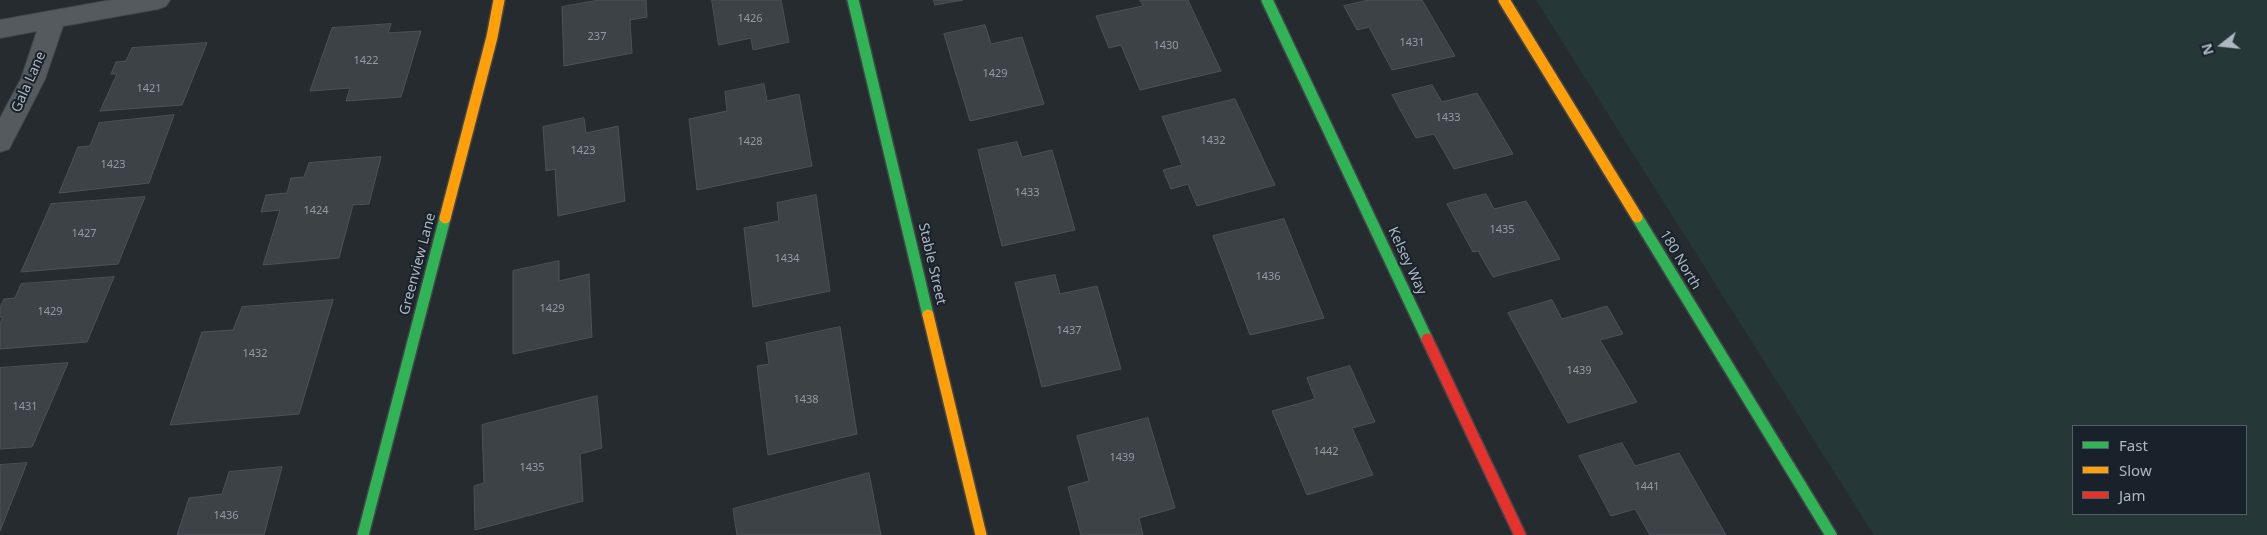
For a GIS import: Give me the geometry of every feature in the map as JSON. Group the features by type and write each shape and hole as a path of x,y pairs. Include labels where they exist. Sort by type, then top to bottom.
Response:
{"street":[{"path":"0,29 158,0"},
{"name":"Greenview Lane","path":"363,535 492,37 499,0"},
{"name":"Stable Street","path":"853,0 981,535"},
{"name":"Kelsey Way","path":"1267,0 1520,535"},
{"name":"180 North","path":"1504,0 1831,535"},
{"name":"Gala Lane","path":"0,142 33,79 52,20"}],"green space":[{"path":"1536,0 2267,0 2267,535 1874,535"}],"building":[{"path":"599,0 646,0 647,17 630,20 632,53 564,66 562,7"},
{"path":"712,0 781,0 789,42 753,50 751,38 719,45"},
{"path":"934,0 963,0 935,5"},
{"path":"1140,0 1188,0 1221,71 1140,90 1121,45 1109,48 1096,16 1143,6"},
{"path":"1369,0 1422,0 1455,56 1392,70 1369,27 1357,30 1344,6"},
{"path":"391,24 388,33 421,31 401,97 346,101 350,88 310,91 332,28"},
{"path":"985,25 991,44 1022,37 1044,104 970,121 944,34"},
{"path":"207,43 182,105 100,111 117,74 111,74 116,62 126,61 132,48"},
{"path":"764,84 767,101 799,94 812,166 697,190 689,119 727,111 725,92"},
{"path":"1432,85 1442,102 1477,93 1513,154 1454,169 1434,134 1416,138 1392,95"},
{"path":"1235,99 1275,185 1197,206 1188,184 1171,189 1163,170 1182,165 1162,117"},
{"path":"174,115 149,183 59,193 78,147 90,146 99,123"},
{"path":"584,118 586,133 618,126 625,201 558,216 555,169 546,171 543,127"},
{"path":"1017,142 1022,157 1052,150 1075,230 1002,246 978,150"},
{"path":"381,157 369,204 353,205 339,258 263,265 280,210 261,212 266,195 287,193 291,178 304,177 309,163"},
{"path":"1486,194 1494,209 1526,201 1560,259 1493,277 1478,251 1473,252 1447,204"},
{"path":"816,195 830,291 753,307 744,228 779,221 777,203"},
{"path":"145,197 118,264 21,272 51,204"},
{"path":"1284,219 1324,318 1250,335 1213,236"},
{"path":"559,261 559,281 589,274 592,337 513,354 513,271"},
{"path":"1055,275 1060,294 1097,286 1121,369 1042,387 1015,283"},
{"path":"114,277 87,342 0,349 0,323 3,317 0,317 0,307 4,299 15,298 21,284"},
{"path":"333,300 299,414 170,425 202,332 233,330 242,307"},
{"path":"1552,300 1562,319 1607,306 1623,334 1600,340 1637,402 1568,423 1508,313"},
{"path":"840,327 857,434 768,455 757,366 769,364 766,343"},
{"path":"68,363 32,447 0,449 0,368"},
{"path":"1350,366 1375,422 1352,428 1373,475 1307,495 1272,411 1315,399 1307,378"},
{"path":"597,396 602,448 580,454 583,501 475,530 474,486 484,483 482,425"},
{"path":"1148,418 1175,508 1139,518 1143,535 1081,535 1068,487 1089,481 1077,436"},
{"path":"1622,443 1635,466 1679,453 1726,535 1650,535 1635,509 1611,516 1579,456"},
{"path":"27,463 0,531 0,465"},
{"path":"282,467 264,535 177,535 189,498 222,494 229,472"},
{"path":"869,473 881,535 737,535 733,509"}],"traffic: fast":[{"path":"853,0 928,315"},
{"path":"1267,0 1427,339"},
{"path":"1637,217 1831,535"},
{"path":"363,535 445,218"}],"traffic: slow":[{"path":"445,218 492,37 499,0"},
{"path":"1504,0 1637,217"},
{"path":"928,315 981,535"}],"traffic: jam":[{"path":"1427,339 1520,535"}]}
